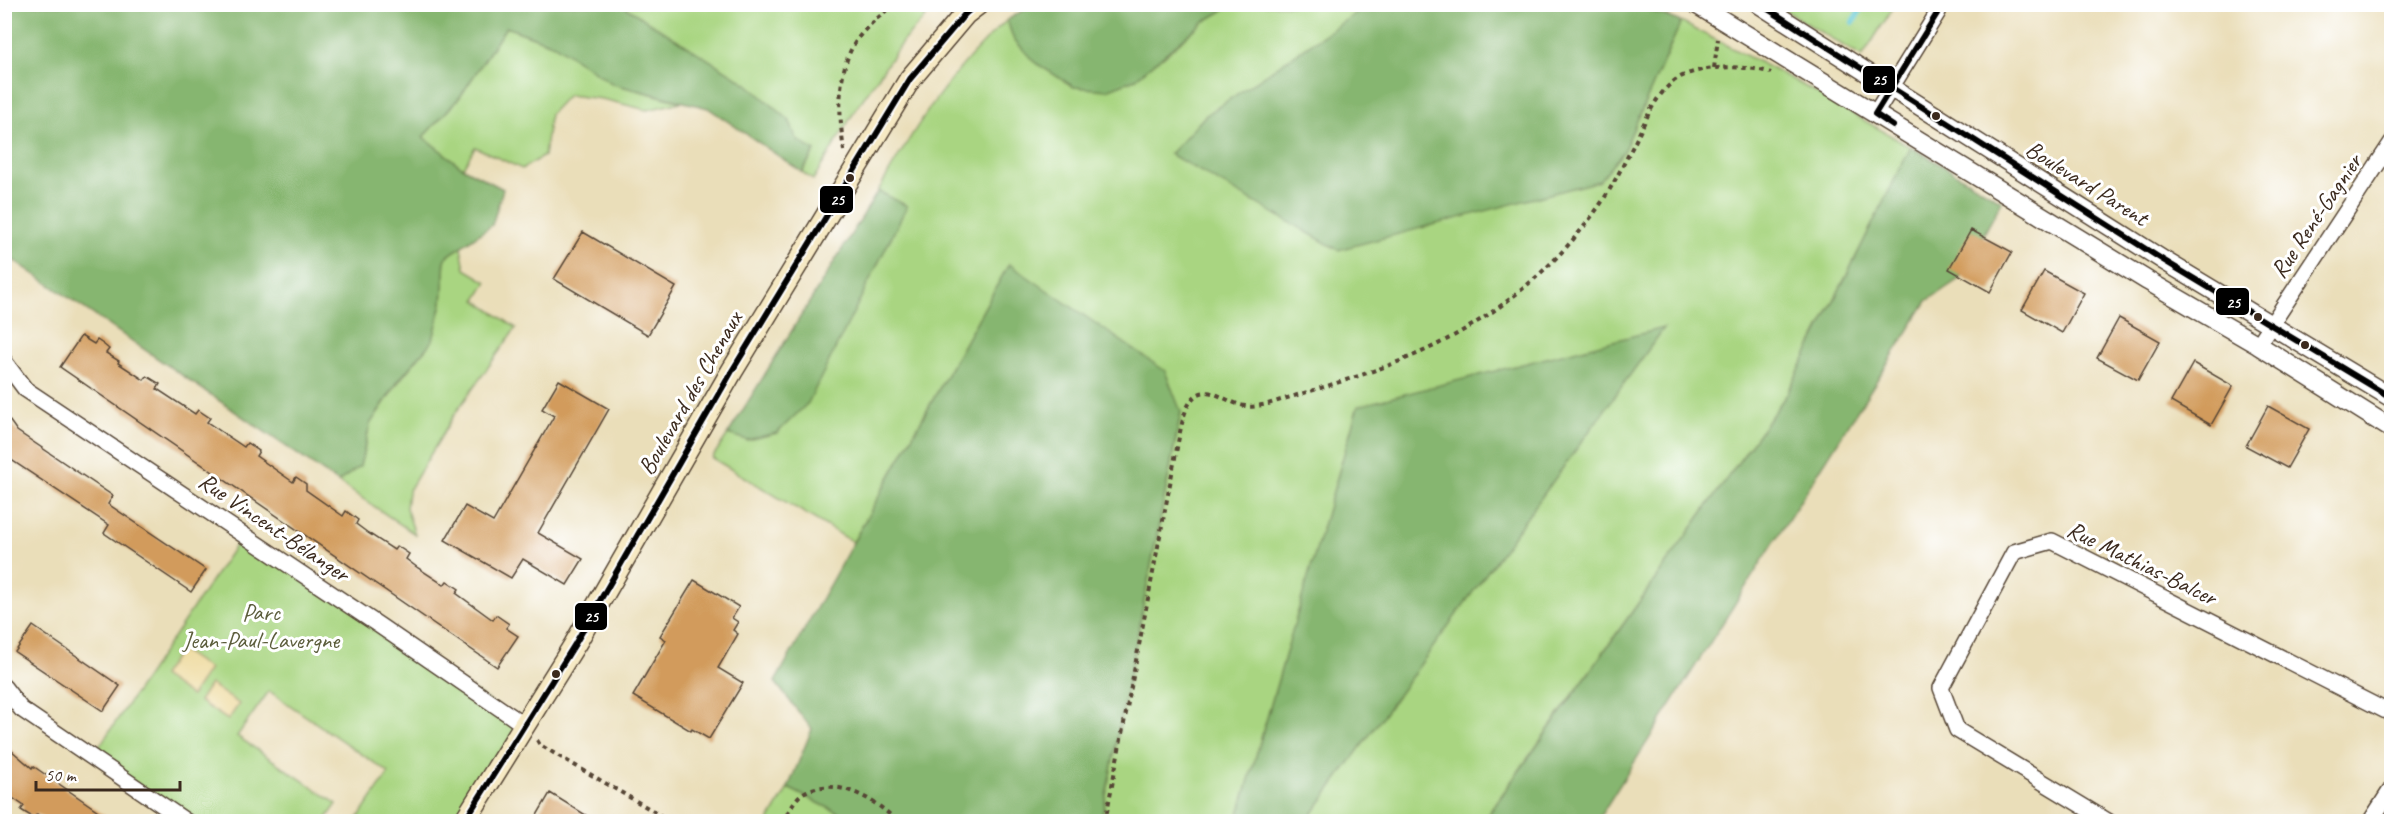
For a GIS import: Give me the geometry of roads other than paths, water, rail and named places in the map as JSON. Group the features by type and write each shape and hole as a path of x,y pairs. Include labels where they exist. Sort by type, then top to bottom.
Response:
{"main road":[{"name":"Boulevard des Chenaux","path":"464,822 581,634 732,371 910,80 965,14 978,4"}],"street":[{"path":"1696,4 2148,281 2258,345 2391,429"},
{"name":"Boulevard Parent","path":"1759,4 2163,260 2391,398"},
{"path":"1875,114 1938,12 1940,4"},
{"name":"Rue René-Gagnier","path":"2258,345 2391,142"},
{"name":"Rue Vincent-Bélanger","path":"4,361 25,389 381,626 524,726"},
{"name":"Rue Mathias-Balcer","path":"2109,822 1957,730 1941,688 2014,552 2052,541 2391,714"},
{"path":"4,687 21,709 187,822"},
{"path":"2370,822 2391,788"}],"waterway":[{"path":"1853,22 1864,4"}],"park label":[{"name":"Parc Jean-Paul-Lavergne","path":"261,626"}]}
